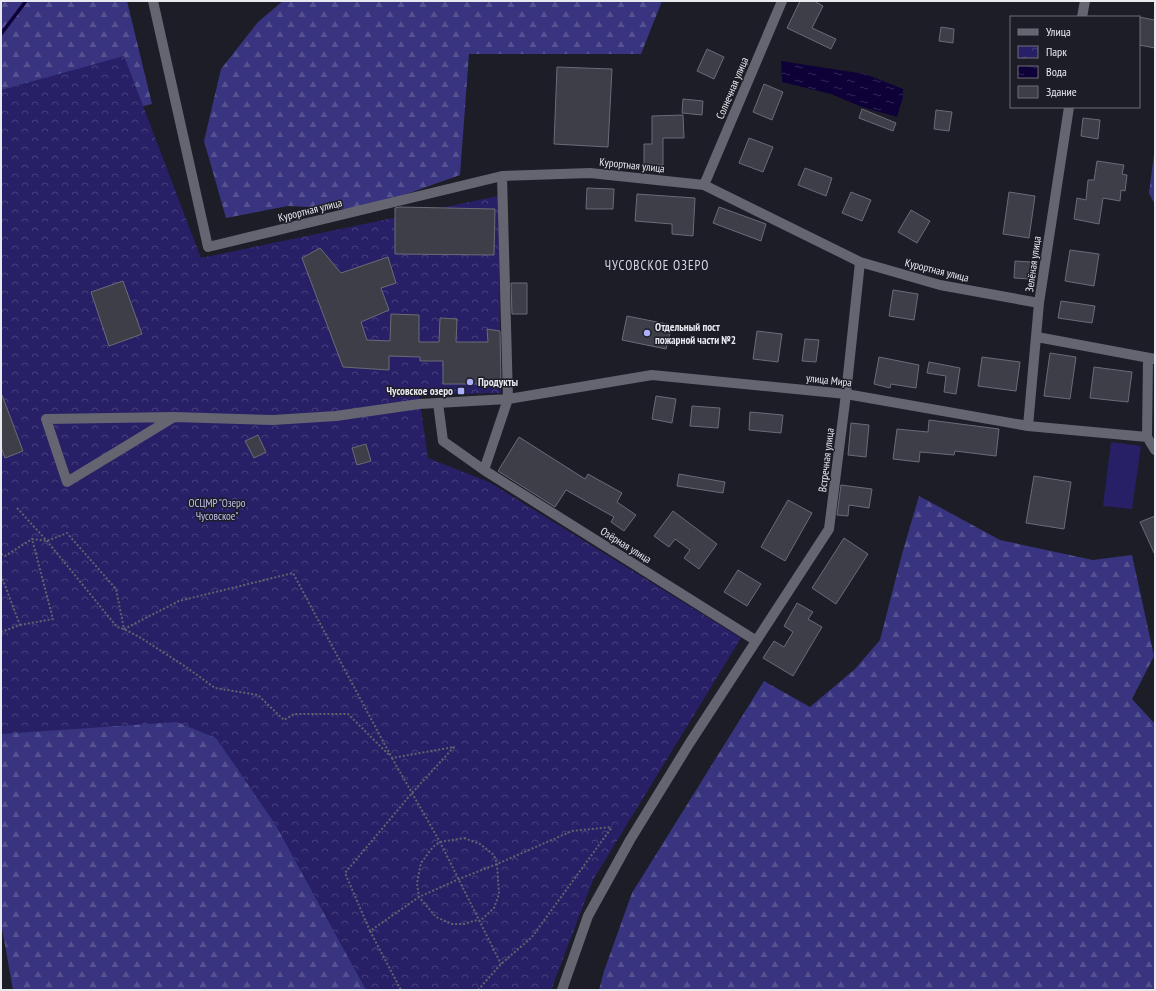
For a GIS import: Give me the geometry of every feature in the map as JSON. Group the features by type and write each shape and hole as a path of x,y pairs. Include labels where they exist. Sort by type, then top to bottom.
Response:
{"street":[{"name":"Курортная улица","path":"154,1 208,247 502,176 590,172 704,185 860,262 940,285 1039,303"},
{"name":"Солнечная улица","path":"704,185 782,1"},
{"path":"1082,16 1084,1"},
{"name":"Зелёная улица","path":"1028,426 1039,303 1069,108"},
{"path":"484,470 508,399 502,176"},
{"name":"Встречная улица","path":"562,990 588,916 630,840 689,744 829,529 846,394 860,262"},
{"path":"1037,337 1151,358 1147,436 1155,450"},
{"name":"улица Мира","path":"174,417 67,482 46,419 174,417 273,420 336,416 419,404 508,399 652,375 846,394 1028,426 1147,436"},
{"name":"Озёрная улица","path":"438,403 443,441 484,470 756,640"}],"path":[{"path":"17,508 47,540 117,627 124,629 186,667 215,688 258,695 284,720 294,714 348,714 392,758"},
{"path":"1,554 5,556 32,539 47,540 68,533 116,589 124,629"},
{"path":"1,632 20,625 53,619 32,539"},
{"path":"124,629 179,601 293,573 392,758 460,879 501,964"},
{"path":"1,575 20,625"},
{"path":"392,758 454,747 412,793 345,873 370,931 401,990"},
{"path":"370,931 419,897 460,879 572,831 612,827 532,937 501,964 478,990"},
{"path":"464,838 480,844 494,855 497,864 499,894 494,908 480,921 477,920 464,924 452,924 436,918 419,897 417,883 421,863 433,847 440,842 464,838"}],"green space":[{"path":"1,1 127,1 152,104 1,141"},
{"path":"283,1 662,1 641,54 469,54 460,175 401,196 369,210 288,206 226,218 204,141 221,69 258,22"},
{"name":"ОСЦМР \"Озеро Чусовское\"","path":"124,56 201,258 498,196 501,393 419,395 428,458 489,482 741,638 593,880 551,990 366,990 275,824 216,738 177,722 1,734 1,90"},
{"path":"1155,151 1155,205 1149,193"},
{"path":"1111,442 1141,446 1132,509 1103,506"},
{"path":"919,496 1000,540 1093,560 1132,555 1154,656 1132,699 1155,724 1155,990 599,990 604,971 632,893 764,681 810,707 855,669 880,640 902,554"},
{"path":"132,673 247,738 382,990 13,990 1,923 1,711"}],"water":[{"path":"781,61 865,74 903,89 903,97 897,117 862,107 831,94 782,82"}],"building":[{"path":"800,1 814,1 823,6 812,28 836,39 831,49 787,28"},
{"path":"1140,17 1155,20 1155,48 1140,45"},
{"path":"941,27 954,29 953,43 939,41"},
{"path":"707,49 724,57 714,79 697,71"},
{"path":"557,67 612,69 608,147 554,144"},
{"path":"764,84 783,92 772,120 753,112"},
{"path":"683,99 703,101 702,115 682,113"},
{"path":"862,109 896,123 893,131 859,118"},
{"path":"936,110 952,112 949,131 934,129"},
{"path":"683,115 684,138 663,138 663,165 644,166 644,144 652,144 652,116"},
{"path":"1083,118 1100,120 1098,139 1081,136"},
{"path":"749,138 773,147 763,172 739,163"},
{"path":"1097,161 1124,165 1122,174 1127,175 1125,191 1121,190 1120,201 1103,198 1099,224 1074,219 1077,198 1086,200 1088,180 1094,180"},
{"path":"805,168 832,178 826,196 798,185"},
{"path":"587,188 614,189 613,209 586,209"},
{"path":"851,192 871,200 862,221 842,213"},
{"path":"1009,192 1035,196 1029,238 1003,234"},
{"path":"637,194 695,198 693,236 672,234 672,224 635,221"},
{"path":"719,207 766,224 761,241 713,223"},
{"path":"395,208 495,209 494,255 395,254"},
{"path":"911,210 930,221 917,243 898,232"},
{"path":"320,248 341,273 388,257 396,283 381,288 389,310 361,322 367,340 390,341 391,314 419,315 419,342 439,342 440,318 457,319 456,342 488,342 487,329 500,331 501,384 443,384 443,361 420,361 420,357 389,356 389,370 343,367 302,258"},
{"path":"1070,250 1099,254 1094,286 1065,281"},
{"path":"1015,261 1032,262 1031,279 1014,278"},
{"path":"123,281 142,334 109,346 91,292"},
{"path":"511,283 527,283 527,314 512,314"},
{"path":"893,290 918,294 914,320 889,316"},
{"path":"1061,301 1095,306 1092,323 1058,318"},
{"name":"Отдельный пост пожарной части №2","path":"627,316 672,325 666,349 622,340"},
{"path":"757,331 782,334 778,362 753,359"},
{"path":"805,339 819,340 816,362 802,361"},
{"path":"1050,353 1076,357 1070,399 1044,396"},
{"path":"879,357 919,365 916,388 891,384 890,388 874,384"},
{"path":"982,357 1020,362 1016,391 978,386"},
{"path":"929,362 960,368 956,394 944,392 946,376 927,373"},
{"path":"1094,367 1132,372 1128,402 1090,398"},
{"path":"1,395 23,451 5,458 1,447"},
{"path":"656,396 676,399 672,423 652,419"},
{"path":"692,406 720,408 718,428 690,426"},
{"path":"750,412 783,415 781,433 749,430"},
{"path":"929,420 999,429 996,456 955,451 954,455 920,452 919,462 893,459 897,429 928,432"},
{"path":"851,423 869,425 866,457 848,455"},
{"path":"258,435 266,452 254,458 245,441"},
{"path":"519,437 585,479 588,474 622,493 617,502 636,515 624,531 611,522 614,517 566,490 555,507 498,471"},
{"path":"366,444 371,461 357,465 352,448"},
{"path":"679,474 725,482 723,493 677,486"},
{"path":"1034,476 1071,482 1064,529 1026,523"},
{"path":"841,485 872,489 869,508 849,505 848,516 837,515"},
{"path":"788,500 812,513 785,561 761,547"},
{"path":"673,511 717,544 699,569 684,558 690,550 675,539 669,547 654,536"},
{"path":"1155,516 1155,555 1140,522"},
{"path":"844,538 868,554 836,604 812,588"},
{"path":"738,570 761,584 747,606 724,592"},
{"path":"797,603 813,612 808,619 822,627 793,676 763,658 774,641 784,647 793,632 784,626"}],"waterway":[{"path":"1,34 26,1"}],"place":[{"name":"Отдельный пост пожарной части №2","path":"647,333"},
{"name":"Продукты","path":"470,382"},
{"name":"Чусовское озеро","path":"461,391"}],"district":[{"name":"ЧУСОВСКОЕ ОЗЕРО","path":"657,265"}]}
